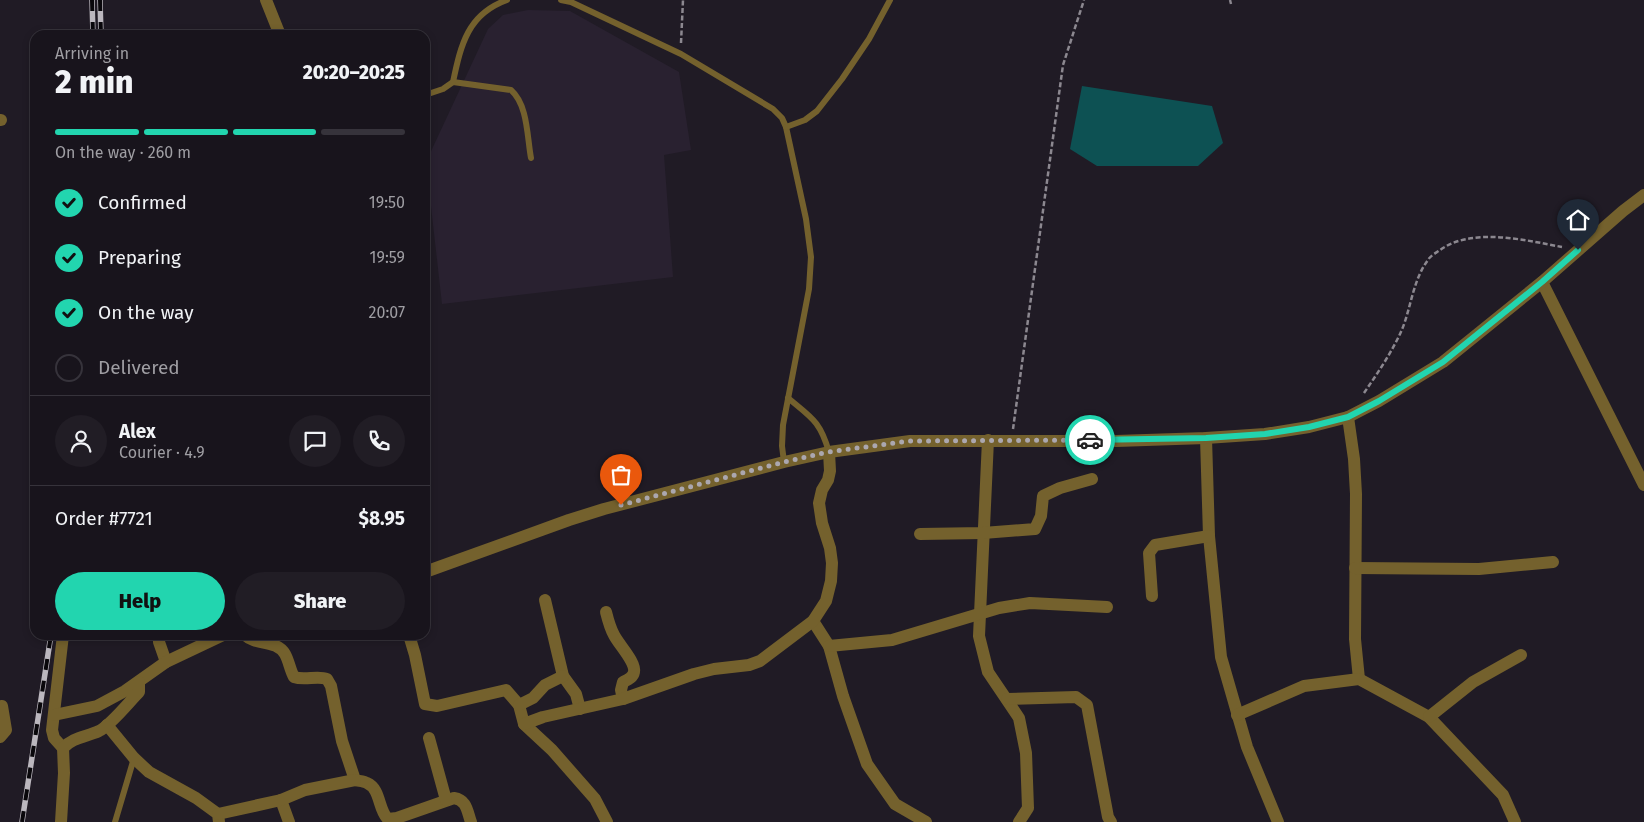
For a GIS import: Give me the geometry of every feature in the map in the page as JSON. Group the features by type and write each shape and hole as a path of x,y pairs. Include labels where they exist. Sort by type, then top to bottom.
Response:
{"street":[{"path":"266,0 278,30"},
{"path":"430,570 604,509 828,452 910,441 1116,441 1206,438 1265,434 1309,427 1348,417 1379,401 1443,362 1542,282 1644,195"},
{"path":"1542,282 1644,485"},
{"path":"1348,417 1354,459 1356,494 1354,639 1359,679"},
{"path":"1206,438 1209,536 1221,656 1247,746 1278,822"},
{"path":"988,440 978,636 988,672 1019,718 1026,753 1028,808 1019,822"},
{"path":"524,724 543,717 623,699 714,668 749,665 760,662 813,621 826,601 831,581 832,563 830,548 822,523 819,503 830,471 828,452"},
{"path":"920,534 983,533 1035,529 1041,516 1043,496 1060,488 1092,480"},
{"path":"1152,596 1149,552 1155,544 1209,536"},
{"path":"1356,568 1479,569 1553,562"},
{"path":"545,600 563,676 576,694 580,709"},
{"path":"828,646 892,640 999,608 1030,603 1107,607"},
{"path":"606,612 613,633 632,662 634,670 632,676 622,682 623,699"},
{"path":"813,621 828,646 867,764 895,804 926,822"},
{"path":"61,822 64,773 63,748 54,738 52,730 62,640"},
{"path":"159,640 166,662"},
{"path":"54,715 97,706 125,691 166,662 212,640"},
{"path":"252,640 274,645 281,650 285,655 294,678 322,677 327,679 331,686 342,741 355,780"},
{"path":"410,640 425,704 437,706 506,690 519,705 524,724 552,750 595,799 607,822"},
{"path":"1429,717 1473,682 1521,655"},
{"path":"519,705 532,698 546,685 563,676"},
{"path":"1237,715 1304,686 1359,679 1429,717 1503,795 1515,822"},
{"path":"63,748 69,741 100,731 107,725 139,692 138,682"},
{"path":"1007,699 1076,697 1087,705 1108,817 1111,822"},
{"path":"0,737 6,730 2,706"},
{"path":"107,725 134,758 150,772 196,798 218,818 281,800 305,790 355,780 368,783 374,789 383,814 388,819 398,818 454,798 465,802 471,822"},
{"path":"429,738 446,800"},
{"path":"281,800 289,822"}],"lane":[{"path":"454,82 460,52 472,25 486,11 496,4 507,0"},
{"path":"561,0 571,2 680,54 772,109 782,118 786,127 806,219 810,257 808,289 783,425 782,446 784,462"},
{"path":"786,127 805,120 817,110 842,79 869,39 890,0"},
{"path":"430,93 443,89 454,82 511,90 518,96 524,113 530,158"},
{"path":"788,398 820,427 828,452"},
{"path":"115,822 134,758"}],"path":[{"path":"680,54 683,0"},
{"path":"1012,440 1063,65 1084,0"},
{"path":"1362,395 1387,358 1400,334 1409,311 1416,284 1428,259 1449,244 1480,237 1503,237 1578,250"}],"shaded area":[{"path":"528,10 570,11 679,72 691,150 664,155 673,277 442,304 430,198 430,153 488,29 503,15"},
{"path":"1082,86 1212,106 1223,143 1198,166 1097,166 1070,149"}],"railway":[{"path":"92,0 93,30"},
{"path":"100,0 101,30"},
{"path":"22,822 50,640"}],"way so far":[{"path":"621,505 828,452 910,441 1090,440"}],"route":[{"path":"1090,440 1206,438 1265,434 1309,427 1348,417 1379,401 1443,362 1542,282 1578,250"}]}
